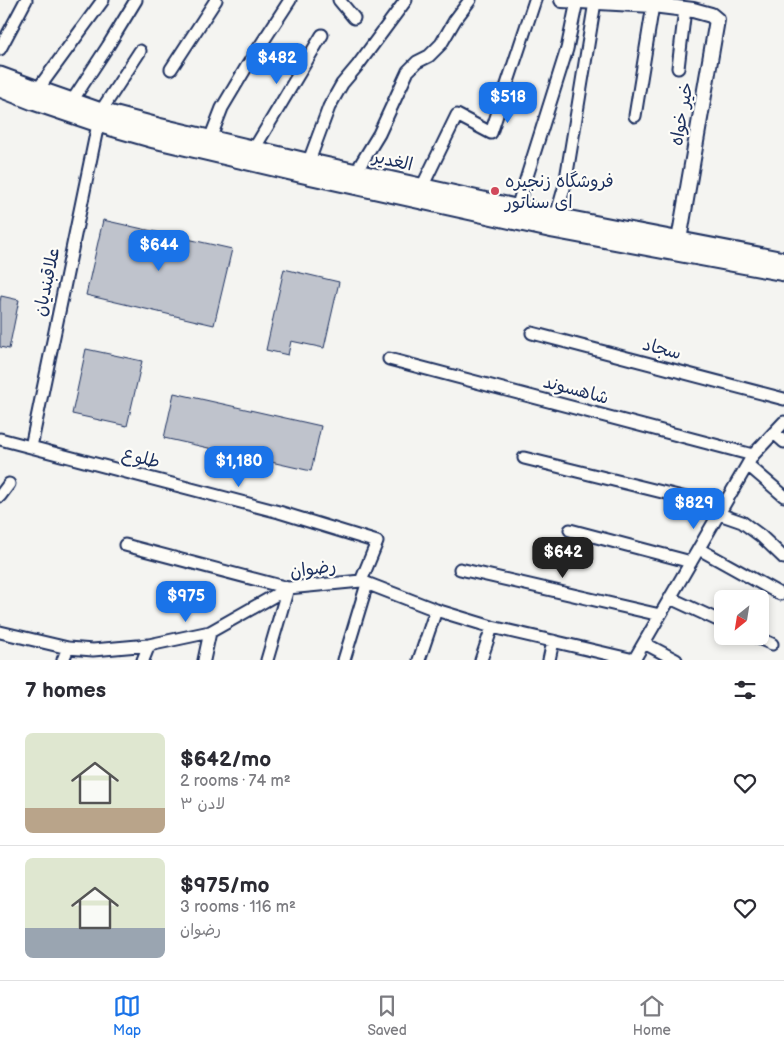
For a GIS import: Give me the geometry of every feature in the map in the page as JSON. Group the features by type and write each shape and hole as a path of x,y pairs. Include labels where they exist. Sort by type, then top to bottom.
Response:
{"main road":[{"name":"الغدیر","path":"0,75 72,101 100,118 154,140 553,230 784,274"},
{"name":"الغدیر","path":"0,89 33,102 100,118 158,126 517,208 784,260"}],"street":[{"path":"0,49 26,0"},
{"path":"38,89 103,0"},
{"path":"72,101 136,0"},
{"path":"171,69 216,0"},
{"path":"210,139 222,108 246,66 290,0"},
{"path":"339,0 354,18"},
{"path":"309,162 329,107 342,84 406,0"},
{"path":"356,172 378,134 408,71 416,62 429,56 441,44 455,20 470,0"},
{"path":"422,187 457,115 491,133 535,0"},
{"path":"562,0 691,6 678,68"},
{"path":"517,208 567,49 577,1"},
{"path":"556,216 565,185 596,1"},
{"path":"635,116 653,5"},
{"name":"خیر خواه","path":"679,240 717,20 711,15 691,6"},
{"path":"254,149 322,35"},
{"path":"100,118 140,51"},
{"name":"علاقبندیان","path":"31,448 100,118"},
{"name":"سجاد","path":"532,332 784,399"},
{"name":"شاهسوند","path":"389,359 750,460"},
{"name":"رضوان","path":"0,632 92,655 210,632 288,588 364,582 436,610 492,627 634,660 750,460 784,422"},
{"path":"774,434 784,442"},
{"name":"طلوع","path":"0,440 279,512 377,542 364,582"},
{"path":"524,458 721,511 742,522 761,536 784,558"},
{"path":"750,460 784,496"},
{"path":"0,496 9,484"},
{"path":"570,530 691,562"},
{"path":"125,544 288,588 267,660"},
{"path":"699,549 780,594"},
{"path":"460,569 660,615"},
{"path":"344,660 364,582"},
{"path":"670,598 714,618"},
{"path":"419,660 436,610"},
{"path":"481,660 492,627"},
{"path":"204,660 210,632"},
{"path":"549,660 553,641"},
{"path":"644,643 676,660"},
{"path":"143,660 149,645"},
{"path":"63,660 68,648"}],"building":[{"path":"103,220 232,249 214,325 86,295"},
{"path":"284,269 339,282 324,348 291,341 288,355 266,350"},
{"path":"1,296 19,300 9,349 0,347"},
{"path":"86,349 142,361 127,426 72,414"},
{"path":"174,393 321,426 311,471 164,438"}],"place":[{"name":"فروشگاه زنجیره ای سناتور","path":"495,191"}]}
